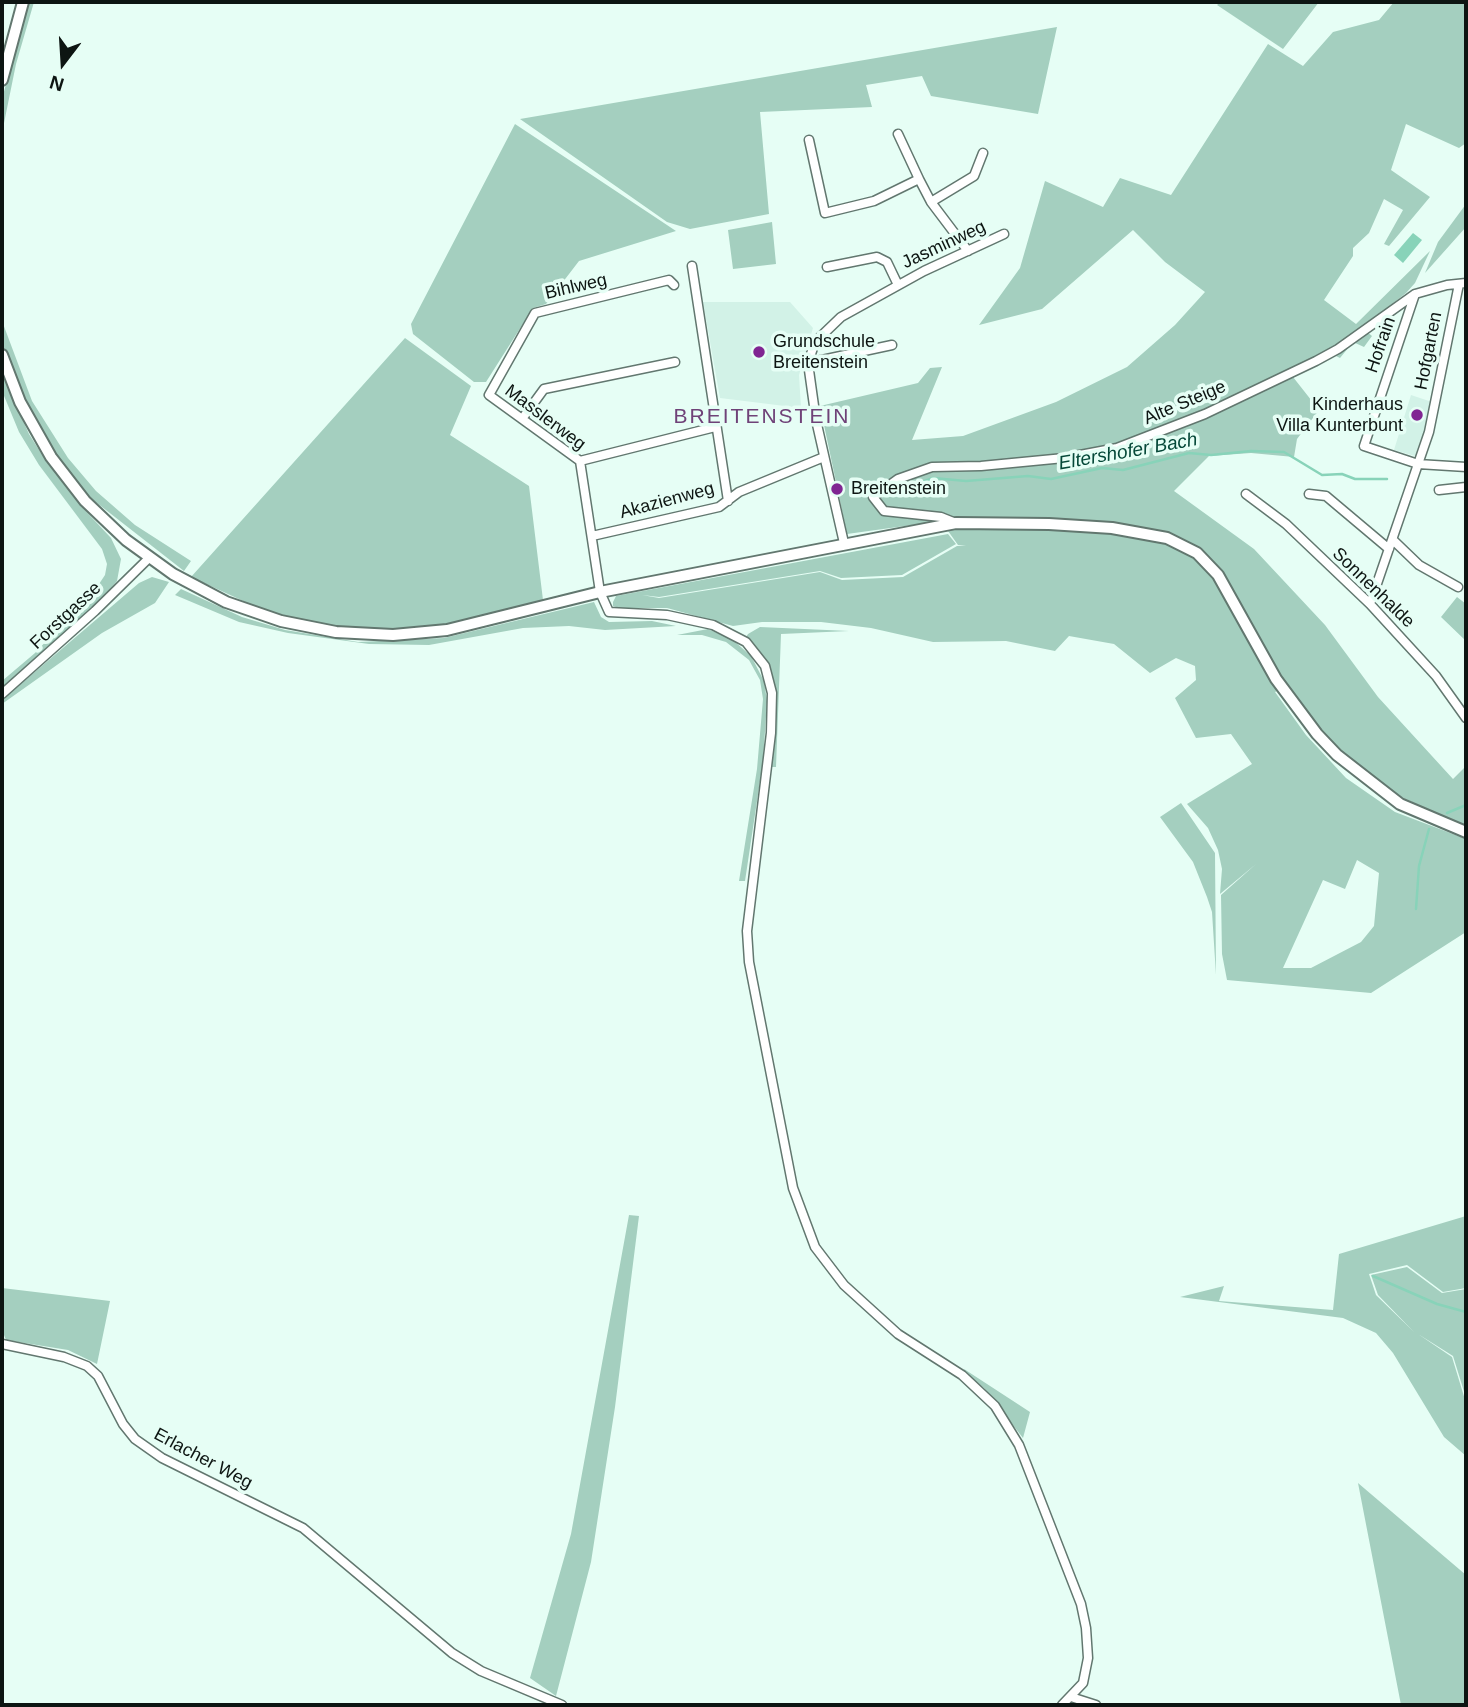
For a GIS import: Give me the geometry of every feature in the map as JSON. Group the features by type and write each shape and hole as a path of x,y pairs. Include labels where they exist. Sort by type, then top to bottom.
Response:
{"main road":[{"path":"2,80 23,2"},
{"path":"2,355 20,402 51,457 103,520 149,558 187,583 226,602 281,621 367,634 446,630 600,592 956,523 1016,521 1112,528 1159,536 1197,553 1218,575 1276,679 1317,734 1337,755 1400,804 1466,832"}],"street":[{"path":"898,134 931,202 968,251"},
{"path":"809,140 825,213 874,201 917,175"},
{"path":"931,202 974,176 983,153"},
{"name":"Jasminweg","path":"808,363 815,342 841,317 898,285 1004,234"},
{"name":"Jasminweg","path":"827,267 877,257 887,261 898,285"},
{"path":"692,266 728,501"},
{"name":"Bihlweg","path":"489,395 535,313 669,280 674,285"},
{"path":"1415,294 1462,284"},
{"name":"Hofgarten","path":"1370,604 1429,432 1462,284"},
{"name":"Hofrain","path":"1415,294 1364,446 1418,464"},
{"name":"Alte Steige","path":"956,523 940,517 884,512 873,497 898,479 932,467 981,466 1064,458 1116,448 1206,413 1315,361 1338,349 1415,294"},
{"path":"844,543 824,457 808,363 892,345"},
{"path":"522,419 544,389 674,362"},
{"name":"Masslerweg","path":"489,395 580,461 600,592"},
{"path":"580,461 715,426"},
{"name":"Akazienweg","path":"592,536 702,512 728,501 739,492 824,457"},
{"path":"1418,464 1466,467"},
{"path":"1439,489 1466,487"},
{"name":"Sonnenhalde","path":"1246,494 1286,524 1370,604 1436,676 1466,718"},
{"path":"1309,494 1326,496 1389,549"},
{"path":"1393,540 1419,565 1458,587"},
{"name":"Forstgasse","path":"2,694 95,611 149,558"},
{"path":"600,592 605,608 614,614 667,615 725,630 746,642 765,666 772,693 771,733 747,932 748,962 793,1188 815,1247 844,1285 898,1334 962,1375 995,1406 1007,1424 1027,1466 1084,1616 1086,1670 1083,1683 1062,1705"},
{"name":"Erlacher Weg","path":"2,1343 64,1357 87,1366 98,1376 123,1424 135,1439 162,1458 303,1528 452,1653 481,1671 562,1705"},
{"path":"1071,1697 1096,1705"}],"shaded area":[{"path":"28,2 34,2 16,64 2,133 2,99"},
{"path":"1220,2 1319,2 1283,49 1217,5"},
{"path":"1394,2 1466,2 1466,143 1459,148 1406,124 1391,170 1430,197 1389,246 1384,244 1403,210 1384,199 1369,233 1353,248 1353,256 1324,300 1356,324 1430,251 1415,283 1362,328 1372,336 1364,347 1353,342 1340,358 1332,354 1210,414 1293,377 1319,410 1297,439 1294,457 1251,453 1209,456 1174,491 1254,549 1325,625 1378,697 1453,779 1466,766 1466,827 1395,794 1332,745 1286,687 1275,692 1306,735 1346,778 1395,812 1466,839 1466,932 1371,993 1227,980 1222,954 1221,895 1256,864 1220,894 1222,869 1218,850 1208,828 1187,804 1252,764 1231,734 1196,738 1175,698 1196,680 1195,666 1176,658 1150,673 1114,644 1069,636 1055,651 1006,641 933,642 871,628 821,622 762,622 733,626 667,608 619,608 613,606 613,602 616,596 948,534 956,544 902,575 841,578 820,571 659,597 642,595 659,598 820,572 842,580 903,577 957,546 966,546 958,545 941,521 847,534 820,406 918,383 930,368 942,367 912,440 963,436 1056,402 1127,367 1175,325 1205,292 1165,262 1133,230 1042,309 979,325 1020,268 1045,181 1103,207 1120,178 1171,195 1268,44 1303,66 1333,32 1379,20","holes":["1357,860 1379,873 1374,926 1361,942 1311,968 1283,968 1323,880 1345,889"]},
{"path":"1057,27 1038,114 931,96 922,76 866,85 872,107 760,112 769,214 690,229 667,222 520,119"},
{"path":"515,124 676,231 579,261 546,304 533,308 486,382 474,382 413,334 411,324"},
{"path":"1466,204 1466,227 1425,273 1438,242"},
{"path":"772,222 776,264 733,269 728,230"},
{"path":"1413,233 1422,240 1403,263 1394,255"},
{"name":"Grundschule Breitenstein","path":"703,302 790,302 813,328 799,375 801,408 720,398"},
{"path":"2,321 32,401 68,458 96,491 135,525 191,561 184,571 88,496 52,450 26,404 2,343"},
{"path":"405,338 471,386 450,435 529,486 543,600 483,618 425,629 342,628 265,611 191,577"},
{"path":"2,374 29,434 46,461 81,506 111,538 121,559 117,581 107,593 2,690 2,681 35,653 97,587 105,575 107,564 102,549 39,465 19,432 2,391"},
{"name":"Kinderhaus Villa Kunterbunt","path":"1411,395 1432,402 1419,455 1415,456 1394,450"},
{"path":"152,577 169,582 155,603 102,633 2,704 2,700 139,583"},
{"path":"181,589 242,617 285,630 358,642 444,638 594,602 601,617 609,622 652,621 676,626 605,630 569,626 523,628 429,645 369,644 288,633 239,622 175,595"},
{"path":"1457,597 1466,604 1466,641 1441,617"},
{"path":"760,627 849,631 781,634 776,767 770,767 769,670 745,639"},
{"path":"708,629 733,640 751,656 764,681 767,701 763,761 745,881 739,881 757,769 763,699 760,680 749,660 726,642 702,635 677,635"},
{"path":"1181,803 1215,853 1216,975 1212,912 1207,897 1193,862 1160,817"},
{"path":"629,1215 639,1216 615,1407 591,1562 556,1696 530,1678 571,1534"},
{"path":"1466,1216 1466,1288 1443,1292 1407,1265 1369,1274 1376,1295 1414,1332 1378,1295 1371,1275 1407,1267 1442,1293 1466,1289 1466,1398 1453,1356 1418,1334 1452,1357 1466,1403 1466,1456 1444,1437 1393,1353 1376,1333 1343,1318 1180,1297 1224,1286 1219,1301 1333,1310 1339,1254"},
{"path":"2,1288 110,1301 97,1364 68,1350 6,1340 2,1330"},
{"path":"964,1369 1030,1412 1023,1438 984,1388 966,1374"},
{"path":"1358,1483 1466,1575 1466,1705 1401,1705"}],"waterway":[{"name":"Eltershofer Bach","path":"911,486 933,478 966,481 1028,476 1051,479 1102,468 1123,470 1189,453 1211,455 1251,451 1284,452 1322,475 1342,474 1355,479 1387,479"},
{"path":"1447,813 1466,805"},
{"path":"1416,909 1419,866 1429,829"},
{"path":"1373,1276 1437,1304 1466,1312"}],"place":[{"name":"Grundschule Breitenstein","path":"759,352"},
{"name":"Kinderhaus Villa Kunterbunt","path":"1417,415"},
{"name":"Breitenstein","path":"837,489"}],"district":[{"name":"BREITENSTEIN","path":"762,417"}]}
